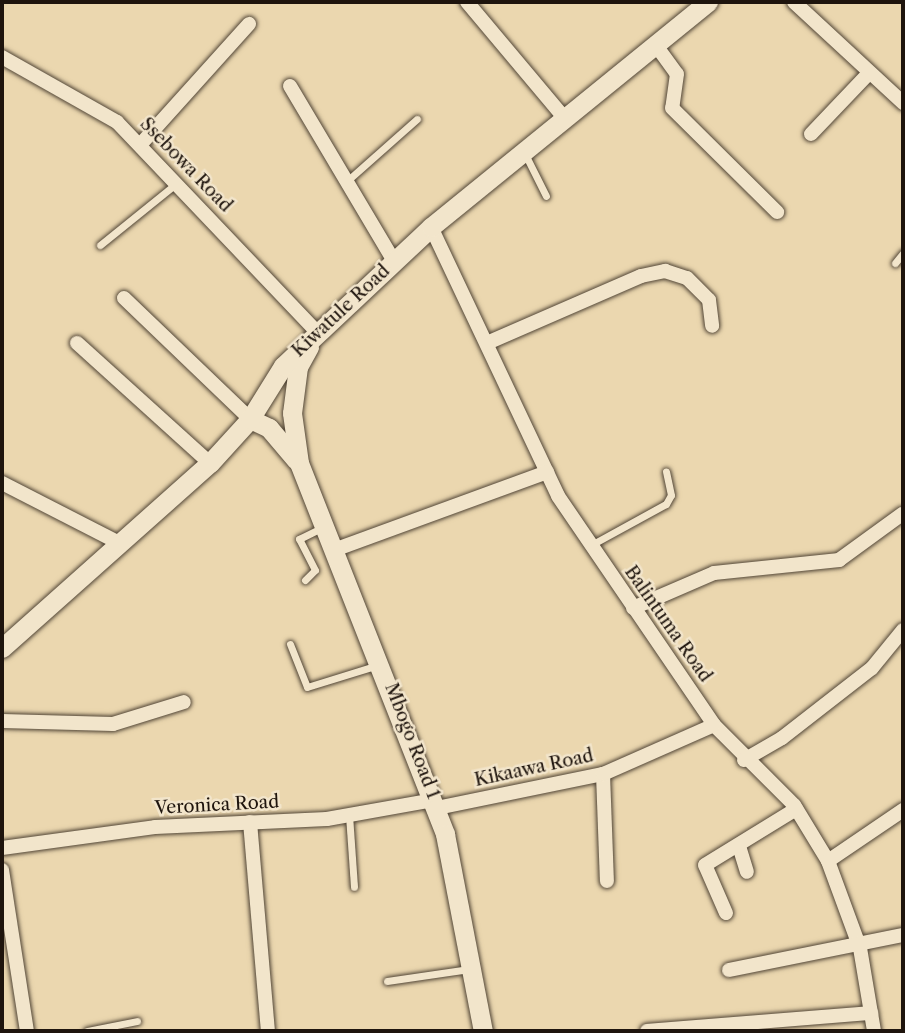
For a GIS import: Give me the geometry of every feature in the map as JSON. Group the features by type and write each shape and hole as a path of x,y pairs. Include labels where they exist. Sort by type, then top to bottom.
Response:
{"main road":[{"name":"Kiwatule Road","path":"2,648 210,463 250,419 283,366 430,227 561,114 655,44 701,4"},
{"name":"Mbogo Road 1","path":"318,333 298,367 293,402 299,463 382,663 435,804 473,968 483,1031"},
{"name":"Mbogo Road 1","path":"250,419 269,428 299,463"}],"street":[{"path":"467,2 561,114"},
{"path":"794,2 903,103"},
{"path":"141,145 249,24"},
{"path":"655,44 677,74 672,108 777,212"},
{"name":"Ssebowa Road","path":"2,57 78,96 141,145 179,182 318,333"},
{"path":"811,134 869,73"},
{"path":"290,86 394,261"},
{"name":"Balintuma Road","path":"430,227 547,472 591,545 713,725 744,760 796,809 828,861 860,948 874,1031"},
{"path":"487,343 641,276 665,271 687,278 709,300 712,326"},
{"path":"124,298 250,419"},
{"path":"77,343 210,463"},
{"path":"334,550 547,472"},
{"path":"2,482 121,544"},
{"path":"633,608 714,573 839,560 902,514"},
{"path":"744,760 782,738 872,668 903,630"},
{"path":"2,721 113,724 184,702"},
{"name":"Kikaawa Road","path":"435,804 603,774 713,725"},
{"path":"603,774 607,881"},
{"name":"Veronica Road","path":"2,848 155,827 349,815 435,804"},
{"path":"726,913 705,864 739,846 796,809"},
{"path":"828,861 903,810"},
{"path":"250,822 268,1031"},
{"path":"739,846 747,872"},
{"path":"2,870 8,961 27,1031"},
{"path":"729,970 860,948 903,935"},
{"path":"647,1031 871,1013"}],"lane":[{"path":"348,180 417,119"},
{"path":"522,148 546,196"},
{"path":"100,245 179,182"},
{"path":"895,263 903,253"},
{"path":"591,545 666,504 671,495 666,472"},
{"path":"305,580 315,570 299,539 324,527"},
{"path":"290,644 307,687 382,663"},
{"path":"349,815 354,887"},
{"path":"387,981 473,968"},
{"path":"87,1031 137,1021"}]}
